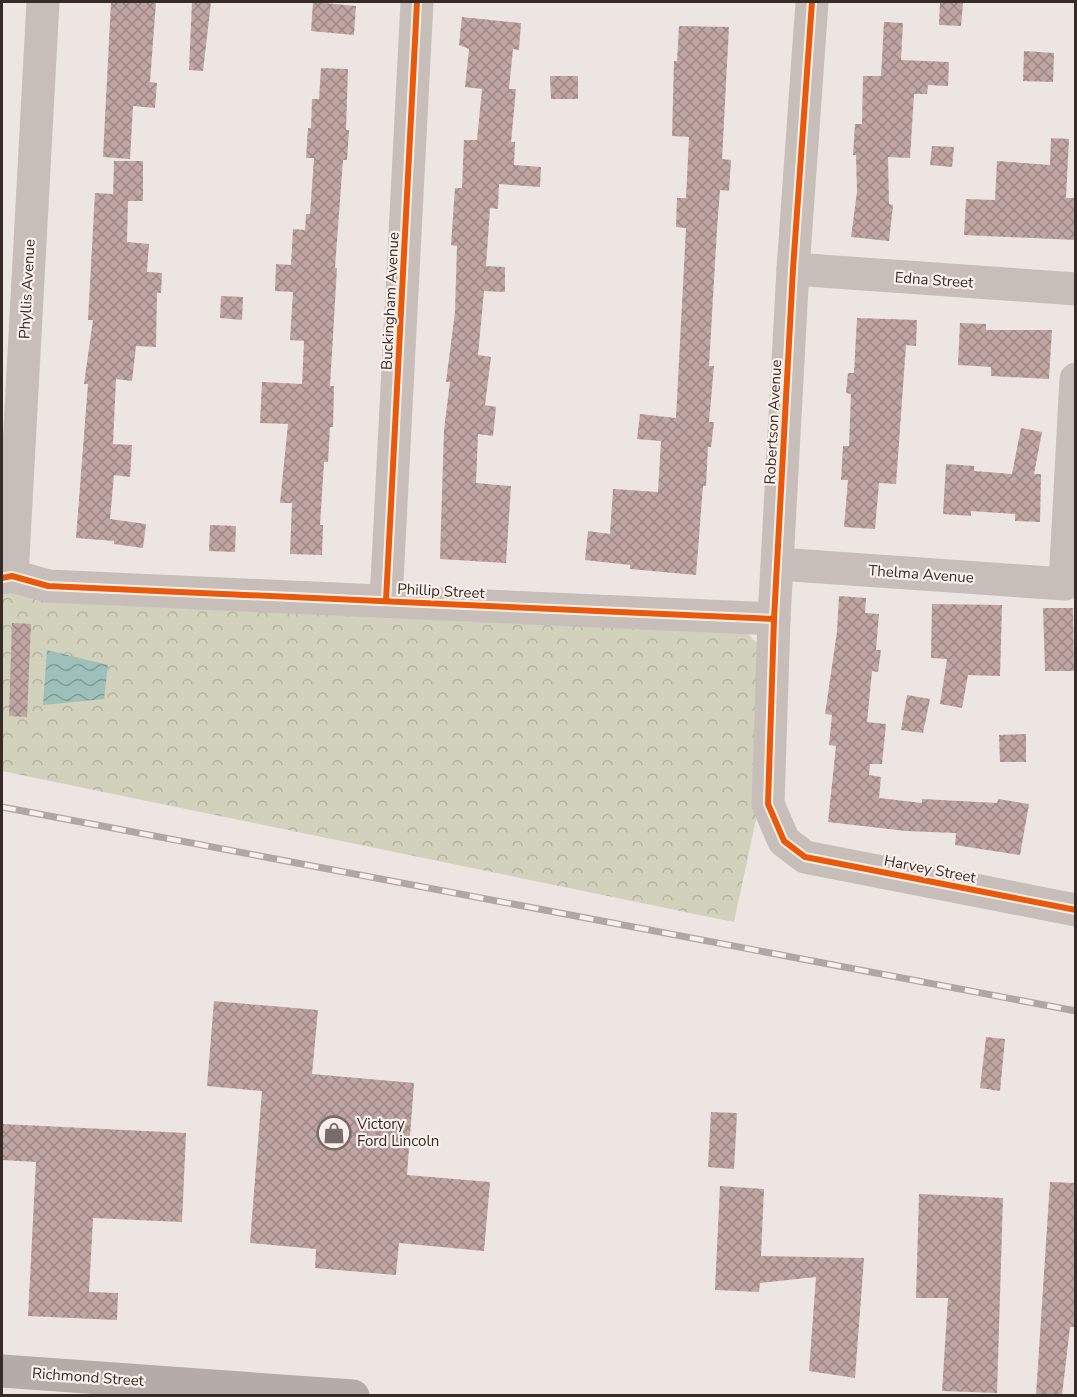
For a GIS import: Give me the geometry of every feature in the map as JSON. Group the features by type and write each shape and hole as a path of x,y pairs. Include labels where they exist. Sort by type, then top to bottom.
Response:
{"main road":[{"name":"Richmond Street","path":"2,1371 353,1395"}],"street":[{"name":"Phyllis Avenue","path":"7,577 43,2"},
{"name":"Buckingham Avenue","path":"386,601 417,2"},
{"name":"Robertson Avenue","path":"784,841 768,804 774,619 793,269 812,2"},
{"name":"Edna Street","path":"793,269 1076,289"},
{"name":"Thelma Avenue","path":"778,564 1065,584 1076,379"},
{"name":"Phillip Street","path":"7,577 48,586 774,619"},
{"name":"Harvey Street","path":"784,841 805,857 1076,910"}],"green space":[{"path":"2,585 744,630 764,650 758,810 734,922 2,771"}],"water":[{"path":"47,650 108,665 104,699 43,705"}],"building":[{"path":"111,2 156,2 150,82 157,83 155,108 133,106 130,159 103,157"},
{"path":"192,2 211,2 203,71 189,70"},
{"path":"313,2 356,6 354,35 311,31"},
{"path":"940,2 963,2 961,26 939,25"},
{"path":"462,17 521,23 519,50 513,49 509,89 516,89 511,142 515,142 514,165 541,167 540,187 499,184 498,209 490,208 486,266 505,267 505,292 484,291 478,355 491,357 485,405 496,407 493,436 478,434 476,483 511,486 506,563 440,559 444,430 450,382 446,382 455,312 457,246 451,245 455,188 462,188 464,140 477,140 482,89 465,87 469,49 459,45"},
{"path":"884,22 903,23 901,60 949,62 948,86 928,85 927,94 914,94 910,158 888,157 889,204 893,205 889,241 851,237 857,192 856,155 853,155 855,124 862,124 863,76 881,76"},
{"path":"679,26 729,27 722,159 731,160 729,191 720,190 709,366 714,366 709,422 714,422 711,447 708,447 706,486 703,486 696,575 630,569 630,565 585,560 588,531 610,534 613,489 658,492 661,441 637,439 640,414 676,418 686,228 676,227 677,198 686,198 689,137 672,136 674,61 677,61"},
{"path":"1024,51 1054,53 1053,82 1023,81"},
{"path":"321,68 348,69 346,130 349,130 347,160 343,160 335,268 337,268 330,386 334,386 333,427 330,427 328,462 324,462 320,525 323,525 322,555 290,554 292,503 280,503 288,424 260,423 262,382 302,384 304,341 290,340 293,292 275,291 276,264 291,265 293,229 305,230 306,214 310,214 314,158 306,158 308,128 311,128 312,99 319,99"},
{"path":"550,76 578,76 578,99 551,99"},
{"path":"1051,138 1069,139 1066,198 1076,198 1076,240 964,235 966,199 995,200 997,161 1050,165"},
{"path":"932,146 954,147 952,167 930,165"},
{"path":"114,161 143,161 143,201 128,201 127,242 149,244 147,272 162,273 161,293 157,293 156,347 136,346 132,381 116,379 113,444 132,445 130,477 114,475 110,519 146,524 143,548 114,544 114,541 76,538 88,384 84,384 93,320 88,320 95,193 113,194"},
{"path":"221,296 243,297 242,320 220,318"},
{"path":"857,318 917,320 916,346 906,345 896,484 879,483 875,529 844,527 848,480 841,480 843,446 849,446 851,394 846,393 848,373 854,373"},
{"path":"960,323 986,324 986,330 1052,330 1049,379 991,376 991,367 958,365"},
{"path":"1021,428 1042,432 1034,474 1041,474 1040,522 1015,521 1015,514 971,511 971,516 943,514 946,464 974,466 974,471 1012,474"},
{"path":"210,525 236,526 235,552 209,551"},
{"path":"839,596 866,598 865,613 879,614 876,650 881,650 878,672 872,671 867,722 886,724 882,764 870,764 869,775 881,777 879,798 922,803 922,799 997,803 998,799 1029,804 1020,855 955,845 956,833 906,831 828,822 836,746 829,745 832,715 825,714 837,632"},
{"path":"932,604 1002,605 1000,676 968,675 962,708 940,704 947,659 931,658"},
{"path":"1043,608 1073,608 1074,671 1045,671"},
{"path":"12,623 31,624 27,717 9,716"},
{"path":"907,695 930,699 923,733 901,730"},
{"path":"1026,734 1026,762 1000,762 999,735"},
{"name":"Victory Ford Lincoln","path":"214,1001 318,1010 312,1074 414,1083 407,1175 490,1182 484,1251 399,1243 396,1275 315,1268 316,1249 250,1243 262,1091 207,1086"},
{"path":"986,1037 1005,1039 1000,1091 980,1088"},
{"path":"711,1112 737,1113 734,1169 708,1167"},
{"path":"2,1124 186,1133 182,1222 93,1218 89,1292 118,1293 117,1320 28,1316 36,1162 2,1160"},
{"path":"1050,1182 1076,1183 1076,1327 1070,1327 1062,1395 1036,1395"},
{"path":"720,1186 764,1189 761,1256 864,1258 855,1378 809,1371 816,1277 760,1283 759,1292 715,1290"},
{"path":"919,1194 1003,1198 997,1393 942,1391 948,1298 916,1298"}],"railway":[{"path":"2,807 1076,1011"}],"cycle path":[{"path":"386,601 417,2"},
{"path":"812,2 793,269 774,619 768,804 784,841 805,857 1076,910"},
{"path":"2,578 12,576 48,586 774,619"}],"place":[{"name":"Victory Ford Lincoln","path":"334,1133"}]}
